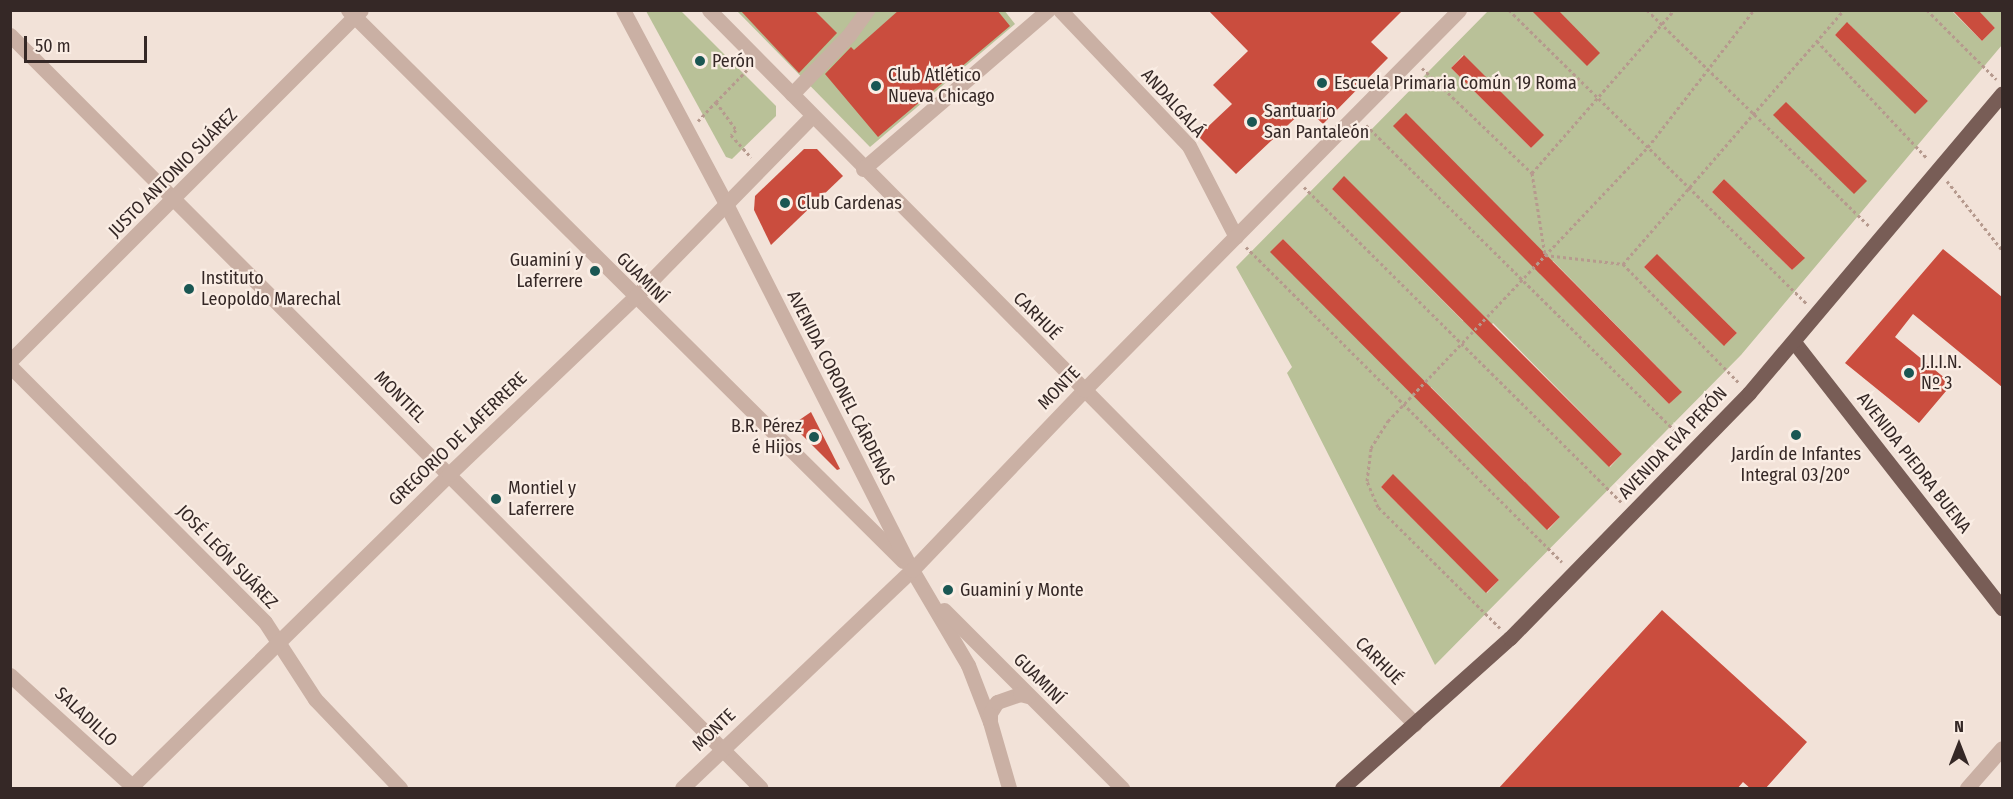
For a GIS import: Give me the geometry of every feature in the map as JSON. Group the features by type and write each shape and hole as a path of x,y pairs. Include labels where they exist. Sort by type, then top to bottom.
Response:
{"main road":[{"name":"AVENIDA EVA PERÓN","path":"1342,789 1510,638 1749,393 2002,94"},
{"name":"AVENIDA PIEDRA BUENA","path":"1794,342 2002,608"}],"street":[{"name":"AVENIDA CORONEL CÁRDENAS","path":"623,10 726,204 912,570 930,595 968,665 990,722 1009,789"},
{"name":"CARHUÉ","path":"709,10 759,57 863,169 1415,724"},
{"path":"792,94 849,35 867,10"},
{"path":"863,169 1048,10"},
{"name":"ANDALGALÁ","path":"1060,10 1189,146 1236,237"},
{"name":"MONTE","path":"682,789 912,570 1084,390 1459,10"},
{"name":"JUSTO ANTONIO SUÁREZ","path":"10,364 355,13"},
{"name":"GUAMINÍ","path":"355,13 634,298 912,570"},
{"name":"MONTIEL","path":"10,35 175,198 761,789"},
{"name":"GREGORIO DE LAFERRERE","path":"132,788 448,474 634,298 812,116"},
{"name":"JOSÉ LEÓN SUÁREZ","path":"10,364 265,622 315,699 400,789"},
{"name":"GUAMINÍ","path":"930,595 1122,789"},
{"name":"SALADILLO","path":"10,675 132,788"},
{"path":"990,722 990,712 997,702 1020,694 1028,696"},
{"path":"1966,789 2002,747"}],"path":[{"path":"1509,10 1818,314"},
{"path":"1647,10 1881,237"},
{"path":"1532,173 1674,10"},
{"path":"1510,638 1378,507 1367,481 1371,448 1404,404 1648,147 1755,10"},
{"path":"1623,264 1844,10"},
{"path":"1927,10 2002,86"},
{"path":"1817,41 1938,170 2002,250"},
{"path":"687,133 736,86 759,57"},
{"path":"1412,59 1532,173 1545,255"},
{"path":"717,102 736,130 730,135 761,168"},
{"path":"1356,115 1694,450"},
{"path":"1295,178 1632,513"},
{"path":"1236,237 1573,573"},
{"path":"1998,244 2002,241"},
{"path":"1545,255 1623,264 1749,393"}],"green space":[{"name":"Club Atlético Nueva Chicago","path":"1004,10 1015,24 870,147 737,11"},
{"path":"646,11 681,11 776,106 776,116 732,159 726,157"},
{"path":"1488,11 1952,11 1982,41 1995,28 1978,11 2002,11 2002,45 1741,355 1435,665 1287,373 1292,367 1236,267","holes":["1848,23 1928,101 1915,113 1835,35","1463,55 1543,135 1531,148 1451,68","1344,177 1475,309 1463,321 1332,189","1724,179 1804,257 1792,270 1712,192","1283,239 1414,371 1271,252","1657,255 1737,333 1725,345 1644,267","1553,261 1681,391 1669,404 1540,274","1493,323 1622,454 1610,467 1481,336","1431,387 1560,517 1548,530 1419,399","1393,475 1499,580 1487,593 1381,487"]}],"building":[{"path":"740,10 814,10 837,33 799,73"},
{"name":"Club Atlético Nueva Chicago","path":"899,10 997,10 1010,26 878,137 825,74 851,47 854,50"},
{"name":"Escuela Primaria Común 19 Roma","path":"1208,10 1403,10 1371,42 1388,58 1323,124 1306,108 1236,174 1198,136 1232,104 1213,85 1248,51"},
{"path":"1531,10 1558,10 1600,53 1587,66"},
{"path":"1952,10 1978,10 1995,28 1982,41"},
{"path":"1847,22 1928,101 1915,114 1835,35"},
{"path":"1464,55 1544,135 1531,148 1451,68"},
{"path":"1786,102 1867,181 1854,194 1773,115"},
{"path":"1406,113 1682,392 1669,404 1393,126"},
{"name":"Club Cardenas","path":"804,149 817,149 843,176 771,245 754,210 755,196"},
{"path":"1344,176 1622,454 1609,467 1332,189"},
{"path":"1724,179 1805,258 1792,270 1712,192"},
{"path":"1283,239 1560,517 1547,530 1270,252"},
{"path":"1943,249 2002,297 2002,387 1913,314 1895,337 1952,384 1919,423 1845,363"},
{"path":"1657,254 1737,333 1724,346 1644,267"},
{"name":"B.R. Pérez é Hijos","path":"811,412 840,469 837,470 792,425"},
{"path":"1393,474 1499,580 1486,593 1381,487"},
{"path":"1662,610 1807,742 1765,789 1751,789 1743,782 1737,789 1498,789"}],"place":[{"name":"Perón","path":"700,61"},
{"name":"Escuela Primaria Común 19 Roma","path":"1322,83"},
{"name":"Club Atlético Nueva Chicago","path":"876,86"},
{"name":"Santuario San Pantaleón","path":"1252,122"},
{"name":"Club Cardenas","path":"785,203"},
{"name":"Guaminí y Laferrere","path":"595,271"},
{"name":"Instituto Leopoldo Marechal","path":"189,289"},
{"name":"J.I.I.N. Nº 3","path":"1909,373"},
{"name":"Jardín de Infantes Integral 03/20°","path":"1796,435"},
{"name":"B.R. Pérez é Hijos","path":"814,437"},
{"name":"Montiel y Laferrere","path":"496,499"},
{"name":"Guaminí y Monte","path":"948,590"}]}
